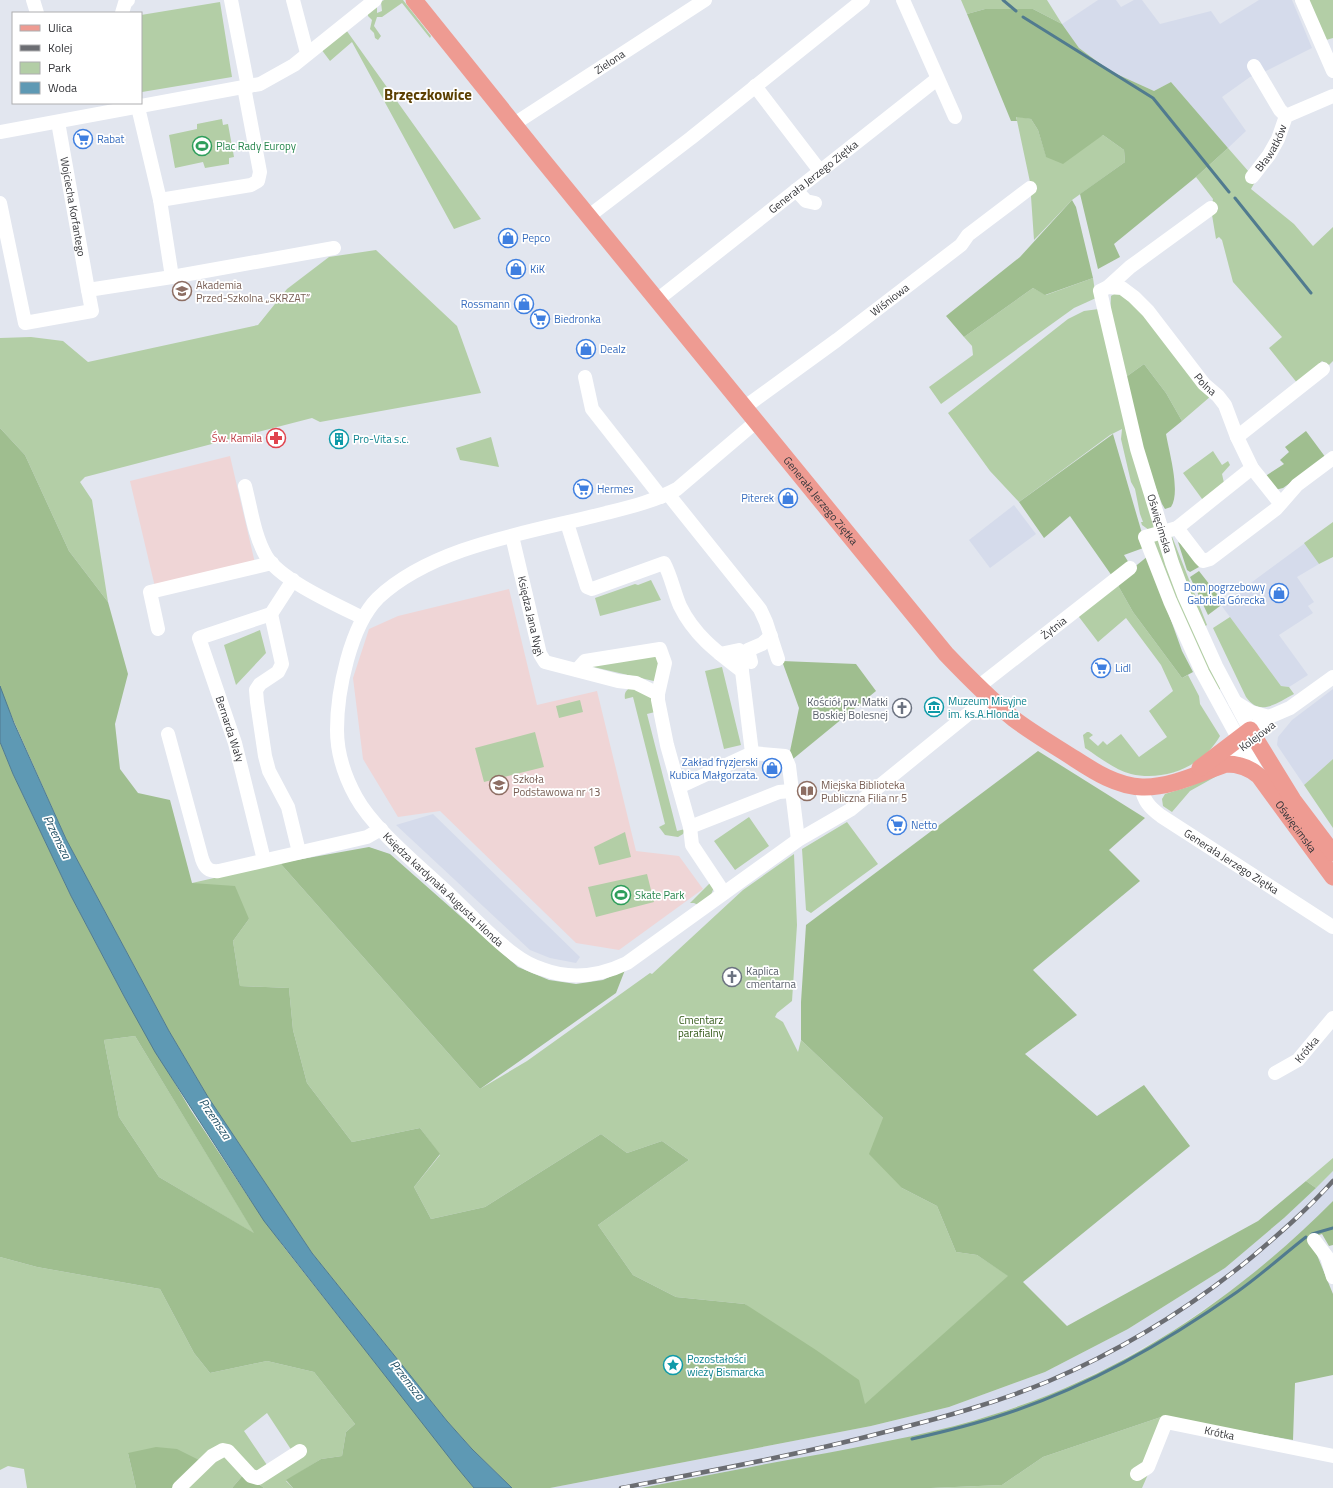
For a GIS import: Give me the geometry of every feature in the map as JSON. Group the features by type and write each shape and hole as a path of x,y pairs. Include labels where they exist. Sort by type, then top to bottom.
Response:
{"main road":[{"name":"Generała Jerzego Ziętka","path":"414,0 946,654 983,692 1015,720 1046,742 1094,771 1122,783 1141,787 1164,785 1189,777"},
{"path":"1189,777 1247,739"},
{"name":"Oświęcimska","path":"1247,739 1333,853"},
{"name":"Oświęcimska","path":"1189,777 1226,764 1245,766 1259,776 1333,877"}],"street":[{"path":"33,0 37,12"},
{"path":"122,12 125,3 128,0"},
{"path":"160,200 251,185 258,181 260,172 231,0"},
{"path":"293,0 307,54"},
{"path":"0,132 58,122 85,110 138,105 246,87 264,82 294,64 375,0"},
{"name":"Zielona","path":"514,124 705,0"},
{"path":"589,216 692,138 863,0"},
{"path":"903,0 935,81 955,117"},
{"path":"1302,0 1333,71"},
{"name":"Bławatków","path":"1254,66 1280,110 1286,116"},
{"name":"Generała Jerzego Ziętka","path":"657,300 935,81"},
{"path":"755,86 820,171"},
{"name":"Bławatków","path":"1252,177 1275,144 1286,116 1333,96"},
{"path":"138,105 160,200 172,277"},
{"name":"Wojciecha Korfantego","path":"0,204 25,323 92,311 58,122"},
{"name":"Wiśniowa","path":"745,407 837,340 961,245 968,235 1030,188"},
{"path":"796,190 806,201 815,203"},
{"path":"1104,289 1130,267 1211,208"},
{"path":"88,290 172,277 334,248"},
{"name":"Polna","path":"1104,289 1122,288 1134,297 1148,311 1204,384 1218,396 1224,405 1252,468 1280,503"},
{"name":"Oświęcimska","path":"1104,289 1103,305 1137,449 1162,532 1184,595 1234,702 1259,776"},
{"path":"1237,437 1323,369"},
{"path":"585,377 592,409 760,609 771,636 778,660"},
{"name":"Księdza kardynała Augusta Hlonda","path":"757,421 677,489 664,496 466,549 434,561 411,573 377,600 362,618 348,656 342,687 337,730 341,762 356,798 381,829 516,956 544,970 561,974 589,976 615,969 627,963 798,840"},
{"path":"1177,528 1203,561 1214,557 1276,509 1297,485 1333,458"},
{"path":"1162,532 1177,528 1252,468"},
{"path":"245,486 258,535 264,552 272,563 293,580 362,618"},
{"path":"567,523 587,587 592,588 664,563 680,605 689,623 703,640 720,654 746,666"},
{"name":"Oświęcimska","path":"1162,532 1145,537 1170,601 1202,672 1247,739"},
{"name":"Księdza Jana Nygi","path":"512,536 540,654 544,662 618,681 636,683 658,694"},
{"path":"158,629 150,592 272,563"},
{"name":"Żytnia","path":"983,692 1130,568"},
{"path":"293,580 270,614 282,664 278,672 260,684 256,690 267,763 288,807 300,852"},
{"name":"Bernarda Wały","path":"264,860 235,743 198,638 270,614"},
{"path":"752,753 746,666 748,650 762,644 771,636"},
{"path":"578,670 585,660 660,649 665,663 658,700 667,745 690,827 692,845 724,893"},
{"name":"Kolejowa","path":"1247,739 1274,724 1290,708 1333,677"},
{"path":"679,787 752,753 785,756 789,766 798,840 850,810 983,692"},
{"path":"1234,702 1251,712 1269,717"},
{"name":"Kolejowa","path":"1226,764 1230,756 1269,717 1290,708"},
{"path":"168,734 204,866 210,870 219,871 367,836 381,829"},
{"name":"Generała Jerzego Ziętka","path":"1141,787 1144,800 1150,808 1333,927"},
{"path":"690,827 779,792 791,791"},
{"name":"Krótka","path":"1275,1073 1298,1060 1333,1018"},
{"path":"1314,1240 1327,1257 1333,1277"},
{"name":"Krótka","path":"1137,1474 1148,1467 1166,1422 1333,1456"},
{"path":"179,1488 212,1456 223,1450 228,1451 251,1476 258,1478 300,1451"}],"shaded area":[{"path":"1098,0 1116,0 1121,7 1134,0 1142,0 1160,24 1211,11 1220,24 1259,0 1292,0 1312,48 1262,73 1250,77 1222,97 1246,131 1228,148 1171,82 1154,91 1110,71 1079,48 1062,24"},
{"path":"230,456 255,563 155,587 130,481"},
{"path":"1014,505 1036,534 990,568 969,540"},
{"path":"1305,543 1319,564 1297,577 1314,602 1308,606 1313,613 1279,635 1308,675 1289,687 1281,686 1221,605"},
{"name":"Szkoła Podstawowa nr 13","path":"509,589 537,705 597,691 636,851 679,856 703,889 619,950 576,943 440,811 398,817 363,759 353,678 369,629 398,616"},
{"path":"1333,689 1333,759 1304,785 1277,745 1278,737 1292,720"},
{"path":"433,814 580,957 576,963 550,958 530,950 396,825"},
{"path":"1333,1171 1333,1201 1299,1235 1238,1286 1171,1332 1113,1365 1052,1394 996,1414 936,1431 878,1444 641,1488 550,1488 871,1426 949,1407 1045,1372 1128,1329 1225,1268 1284,1218"}],"green space":[{"path":"384,0 403,0 431,36 430,38 402,3 382,17 377,17 374,26 381,36 378,40 375,38 374,33 370,29 372,20 368,14 377,5 377,13 382,11 381,2"},
{"path":"961,0 1047,0 1062,24 1033,9 985,9 967,14"},
{"path":"1309,0 1333,0 1333,38 1326,40"},
{"path":"220,2 232,77 142,92 142,15"},
{"path":"985,9 1033,9 1062,24 1079,48 1110,71 1154,91 1171,82 1228,148 1196,177 1114,244 1120,257 1098,269 1080,194 1125,162 1124,150 1103,135 1063,164 1046,157 1038,130 1031,119 1016,117 1017,121 1011,121 967,14"},
{"path":"344,27 481,219 454,229 352,42 330,61 321,49"},
{"path":"1016,116 1031,119 1038,130 1046,156 1103,135 1124,150 1125,162 1072,200 1034,240 1030,182"},
{"name":"Plac Rady Europy","path":"222,119 223,125 228,124 234,157 229,158 229,164 205,168 203,162 175,168 169,135 197,129 197,124"},
{"path":"1228,148 1256,180 1251,189 1294,224 1313,246 1333,227 1333,361 1329,365 1322,361 1298,384 1269,348 1282,337 1233,282 1222,240 1219,237 1216,239 1211,209 1213,199 1196,177"},
{"path":"1072,200 1076,207 1093,278 1045,295 1033,288 964,337 946,316 1020,257"},
{"path":"376,250 457,326 481,393 320,422 312,418 85,477 80,482 92,500 108,602 69,551 25,455 0,428 0,338 31,337 63,341 88,362 258,325 287,289 329,257"},
{"path":"1093,278 1096,298 1074,308 941,404 929,387 973,355 972,346 964,337 1033,288 1046,295"},
{"path":"1116,293 1127,298 1152,322 1180,355 1211,396 1182,421 1166,393 1144,364 1126,377 1110,317 1111,296"},
{"path":"1099,309 1155,528 1149,530 1142,525 1141,522 1143,522 1135,489 1131,482 1121,439 1122,429 1110,435 1019,502 990,471 948,413 1068,319 1084,311"},
{"path":"1144,364 1166,393 1182,421 1166,434 1175,482 1175,492 1171,507 1165,509 1143,455 1126,377"},
{"path":"0,428 25,455 69,551 108,602 128,674 115,724 120,769 138,793 170,800 192,883 235,886 249,919 233,941 240,986 289,988 293,1030 307,1083 352,1142 420,1128 440,1154 414,1187 431,1219 485,1207 601,1134 627,1153 662,1141 689,1160 598,1225 633,1275 676,1297 745,1304 859,1380 865,1404 1008,1276 977,1255 956,1252 937,1206 902,1188 869,1154 883,1118 801,1040 801,1002 806,925 1038,751 1145,818 1109,850 1140,881 1033,970 1077,1015 1025,1054 1097,1116 1144,1085 1190,1146 1023,1282 1067,1326 1258,1221 1306,1181 1316,1188 1284,1218 1225,1268 1128,1329 1045,1372 949,1407 871,1426 550,1488 512,1488 472,1449 447,1421 312,1253 208,1097 169,1031 66,839 0,690"},
{"path":"1306,431 1326,458 1283,488 1275,490 1264,477 1284,464 1280,460 1289,452 1285,447"},
{"path":"1113,434 1146,547 1124,555 1129,563 1112,576 1070,516 1044,538 1019,502"},
{"path":"491,437 499,467 460,460 456,448"},
{"path":"1213,451 1222,465 1228,461 1230,465 1222,474 1224,483 1205,503 1183,473"},
{"path":"1333,522 1333,557 1319,564 1304,543"},
{"path":"1171,534 1207,625 1204,627 1176,561"},
{"path":"1158,539 1221,688 1219,690 1193,643 1153,542"},
{"path":"1178,542 1189,549 1199,567 1190,572 1187,570"},
{"path":"1148,556 1182,651 1193,672 1182,678 1133,612 1116,582"},
{"path":"1199,571 1224,603 1208,615 1190,577"},
{"path":"651,580 661,600 600,616 595,598"},
{"path":"1116,582 1133,612 1182,678 1188,675 1199,696 1200,704 1220,736 1213,747 1204,756 1182,769 1170,773 1157,776 1131,774 1113,766 1085,748 1083,735 1087,732 1093,735 1089,738 1098,746 1103,741 1107,745 1121,734 1139,757 1167,737 1149,711 1173,691 1161,665 1126,618 1098,642 1076,613"},
{"path":"1230,617 1281,686 1289,687 1294,694 1275,704 1263,707 1251,703 1246,697 1213,628"},
{"path":"260,630 266,653 236,685 224,645"},
{"path":"658,655 658,682 589,666"},
{"path":"782,661 856,664 876,691 793,759 789,756 799,708"},
{"path":"722,667 741,745 724,749 705,671"},
{"path":"631,687 651,696 655,712 647,714 677,831 685,829 683,834 678,837 665,835 659,827 665,824 633,697 625,699 626,692"},
{"path":"580,700 583,712 559,718 556,706"},
{"path":"535,732 544,767 484,782 475,748"},
{"path":"0,742 13,774 71,896 125,998 190,1109 283,1246 474,1488 293,1488 286,1480 321,1459 342,1456 346,1432 355,1424 314,1372 267,1361 210,1373 194,1353 160,1289 37,1267 0,1257","holes":["135,1036 254,1233 159,1177 119,1117 104,1040"]},
{"path":"1333,759 1333,828 1304,785"},
{"path":"1224,772 1190,791 1172,812 1163,806 1162,799 1165,794 1188,787"},
{"path":"749,817 769,846 735,870 714,841"},
{"path":"847,822 878,864 811,913 806,910 802,849"},
{"path":"625,832 631,857 599,865 594,847"},
{"path":"369,847 390,854 518,967 549,980 576,984 603,980 625,970 616,993 480,1089 280,863"},
{"name":"Cmentarz parafialny","path":"794,854 797,925 792,1001 777,1013 775,1017 783,1022 798,1052 801,1040 883,1118 902,1188 937,1206 956,1252 977,1255 1009,1276 865,1405 745,1304 676,1297 633,1275 598,1225 689,1160 662,1141 627,1153 601,1134 485,1207 431,1219 414,1187 440,1155 420,1128 352,1142 307,1083 293,1030 289,988 240,986 233,941 249,919 192,883 280,863 480,1089 527,1061 650,973 652,974 743,890"},
{"name":"Skate Park","path":"647,874 654,902 596,917 588,887"},
{"path":"710,883 714,887 711,895 698,905 690,903"},
{"path":"135,1036 255,1234 159,1177 119,1117 104,1040"},
{"path":"1333,1158 1333,1171 1316,1188 1306,1181"},
{"path":"1333,1201 1333,1245 1329,1246 1322,1234 1310,1238 1333,1294 1333,1375 1295,1383 1293,1440 1161,1417 1043,1457 1002,1485 931,1488 641,1488 911,1436 995,1414 1043,1397 1089,1377 1134,1354 1219,1300 1259,1269 1297,1236"},
{"path":"0,1257 37,1267 160,1289 194,1353 210,1373 267,1361 314,1372 355,1424 346,1432 342,1456 321,1459 286,1481 293,1488 264,1488 244,1474 232,1488 176,1488 128,1453 136,1488 27,1488 24,1469 8,1466 0,1470","holes":["267,1413 292,1451 269,1468 244,1431"]},
{"path":"1161,1417 1168,1429 1142,1488 931,1488 1002,1485 1043,1457"},
{"path":"156,1447 177,1449 201,1461 176,1488 136,1488 128,1453"},
{"path":"244,1474 264,1488 232,1488"}],"water":[{"name":"Przemsza","path":"0,686 14,723 66,839 169,1031 208,1097 312,1253 447,1421 472,1449 512,1488 474,1488 455,1465 264,1221 155,1052 71,896 13,774 0,742"}],"waterway":[{"path":"1003,0 1016,11"},
{"path":"1023,17 1153,98 1229,192"},
{"path":"1235,198 1311,293"},
{"path":"1312,1234 1333,1228"},
{"path":"912,1439 959,1428 1036,1403 1066,1391 1126,1362 1210,1310 1246,1285 1306,1237"}],"railway":[{"path":"621,1488 820,1448 968,1410 1049,1381 1129,1342 1204,1294 1273,1239 1304,1211 1333,1181"}],"place":[{"name":"Rabat","path":"83,139"},
{"name":"Plac Rady Europy","path":"202,146"},
{"name":"Pepco","path":"508,238"},
{"name":"KiK","path":"516,269"},
{"name":"Akademia Przed-Szkolna „SKRZAT”","path":"182,291"},
{"name":"Rossmann","path":"524,304"},
{"name":"Biedronka","path":"540,319"},
{"name":"Dealz","path":"586,349"},
{"name":"Św. Kamila","path":"276,438"},
{"name":"Pro-Vita s.c.","path":"339,439"},
{"name":"Hermes","path":"583,489"},
{"name":"Piterek","path":"788,498"},
{"name":"Dom pogrzebowy Gabriela Górecka","path":"1279,593"},
{"name":"Lidl","path":"1101,668"},
{"name":"Muzeum Misyjne im. ks.A.Hlonda","path":"934,707"},
{"name":"Kościół pw. Matki Boskiej Bolesnej","path":"902,708"},
{"name":"Zakład fryzjerski Kubica Małgorzata.","path":"772,768"},
{"name":"Szkoła Podstawowa nr 13","path":"499,785"},
{"name":"Miejska Biblioteka Publiczna Filia nr 5","path":"807,791"},
{"name":"Netto","path":"897,825"},
{"name":"Skate Park","path":"621,895"},
{"name":"Kaplica cmentarna","path":"732,977"},
{"name":"Pozostałości wieży Bismarcka","path":"673,1365"}],"district":[{"name":"Brzęczkowice","path":"428,95"}]}
